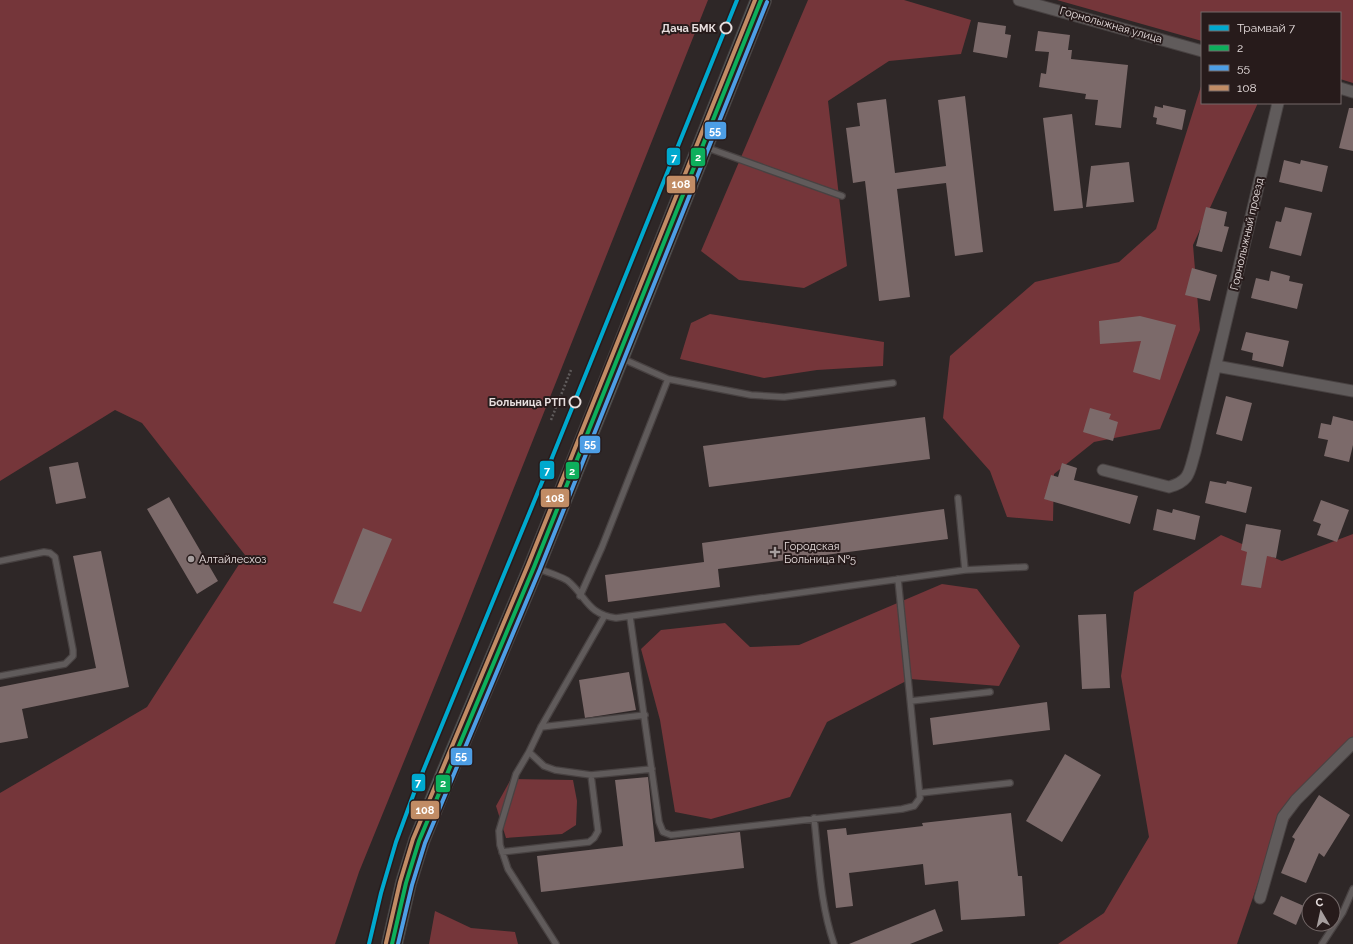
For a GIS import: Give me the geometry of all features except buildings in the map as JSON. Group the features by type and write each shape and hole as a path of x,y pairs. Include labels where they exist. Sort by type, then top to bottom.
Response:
{"highway":[{"path":"392,944 406,883 419,841 534,567 619,358 761,0"}],"street":[{"name":"Горнолыжная улица","path":"1019,0 1201,51"},
{"path":"1341,88 1353,92"},
{"name":"Горнолыжный проезд","path":"1103,470 1169,487 1180,484 1187,478 1195,452 1216,366 1278,104"},
{"path":"1216,366 1353,391"},
{"path":"1260,898 1283,817 1296,800 1353,743"}],"lane":[{"path":"703,147 842,196"},
{"path":"619,358 668,379 751,395 784,397 893,383"},
{"path":"580,596 602,547 668,379"},
{"path":"958,498 965,570"},
{"path":"0,561 44,552 50,553 54,557 73,656 65,664 0,676"},
{"path":"534,567 567,580 590,607 604,617 616,618 965,570 1025,567"},
{"path":"630,617 659,822 663,832 671,835 902,809 914,806 920,798 920,793 898,579"},
{"path":"556,944 508,869 500,845 499,831 516,774 604,617"},
{"path":"910,701 990,692"},
{"path":"541,727 645,715"},
{"path":"529,752 544,766 555,770 591,775 652,768"},
{"path":"502,852 589,842 594,838 598,831 591,775"},
{"path":"920,793 1010,783"},
{"path":"814,818 824,906 830,934 834,944"},
{"path":"1322,944 1343,912 1353,889"}],"path":[{"path":"551,420 571,370"}],"shaded area":[{"path":"0,0 708,0 461,621 359,872 335,944 0,944 0,793 147,707 245,555 142,423 115,410 0,481"},
{"path":"808,0 904,0 971,20 961,54 889,61 828,101 847,266 804,288 739,280 701,251"},
{"path":"1057,0 1353,0 1353,83 1341,79 1341,12 1201,12 1201,41"},
{"path":"1201,86 1201,104 1257,104 1193,245 1200,330 1160,429 1094,442 1054,474 1053,521 1007,517 990,471 943,418 950,356 1035,282 1119,262 1156,229"},
{"path":"710,314 884,342 883,366 817,370 764,378 680,359 691,323"},
{"path":"1353,534 1353,748 1298,802 1259,880 1237,944 1058,944 1104,913 1149,837 1121,676 1134,592 1221,535 1282,561"},
{"path":"942,584 977,589 1020,646 999,686 910,679 827,722 790,797 711,819 675,812 660,720 641,649 661,630 725,623 750,647 799,645"},
{"path":"511,779 573,780 577,801 576,825 562,834 506,838 496,806"},
{"path":"435,911 471,928 515,932 518,944 429,944"}],"tram line":[{"name":"7","path":"369,944 381,893 396,842 414,793 547,470 737,0"}],"transit line":[{"name":"108","path":"386,943 400,882 413,839 528,565 755,0"},
{"name":"2","path":"392,944 406,883 419,841 534,567 761,0"},
{"name":"55","path":"398,944 412,885 425,843 540,569 767,2"}],"place":[{"name":"Дача БМК","path":"726,28"},
{"name":"Больница РТП","path":"575,402"},
{"name":"Городская Больница №5","path":"775,552"},
{"name":"Алтайлесхоз","path":"191,559"}]}
